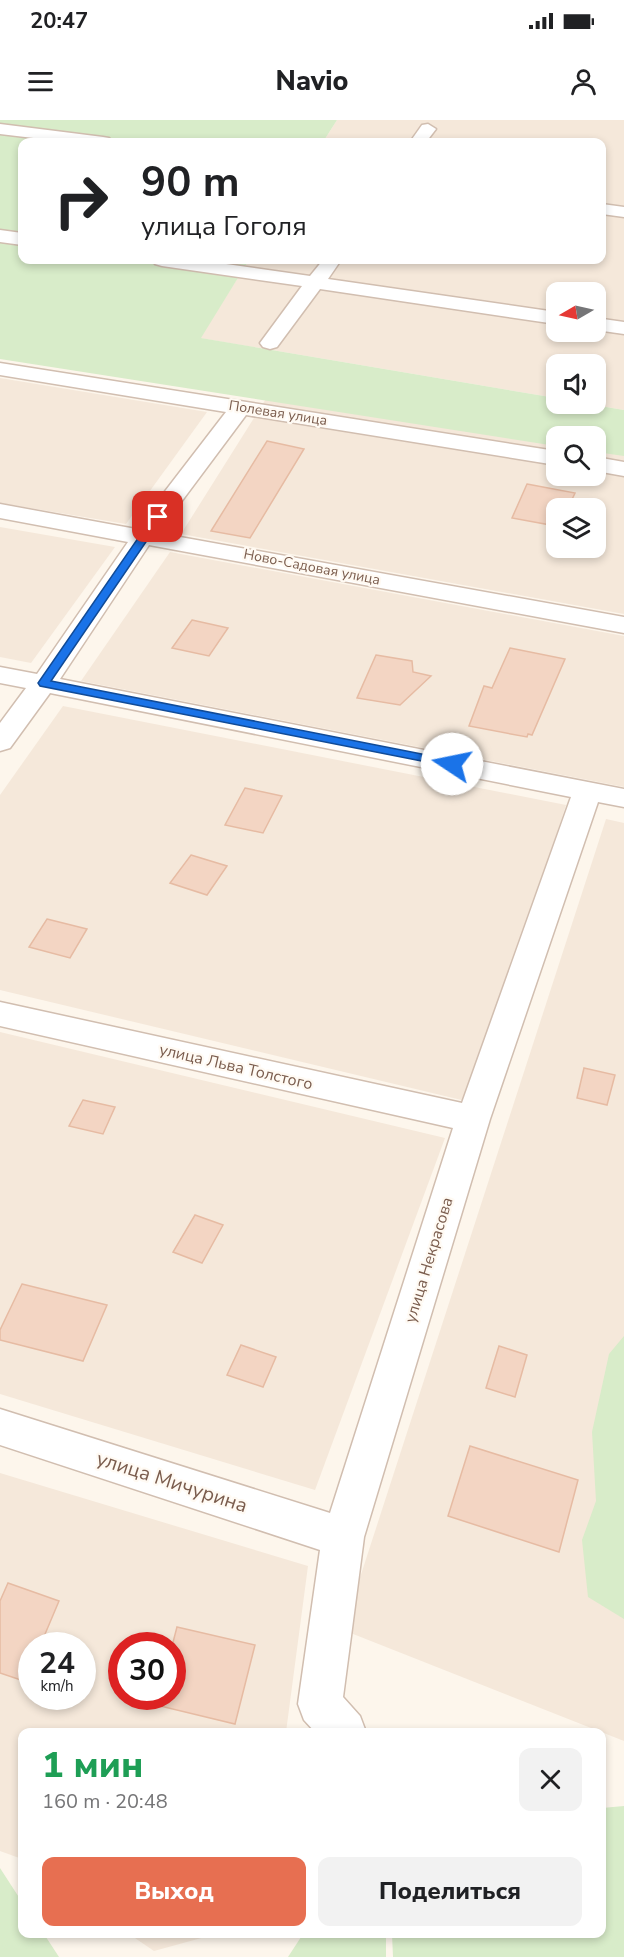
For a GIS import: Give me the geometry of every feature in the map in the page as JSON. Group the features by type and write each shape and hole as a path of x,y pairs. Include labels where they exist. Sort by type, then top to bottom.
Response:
{"street":[{"path":"0,129 71,138"},
{"path":"606,210 624,212"},
{"path":"0,236 18,238"},
{"path":"190,264 546,316"},
{"path":"270,343 329,264"},
{"path":"606,325 624,328"},
{"name":"Полевая улица","path":"0,369 546,456"},
{"path":"0,742 44,683 144,536 241,407"},
{"path":"606,466 624,469"},
{"name":"Ново-Садовая улица","path":"0,511 624,625"},
{"path":"0,675 624,798"},
{"name":"улица Некрасова","path":"341,1728 320,1704 344,1536 473,1119 588,790"},
{"name":"улица Льва Толстого","path":"0,1014 473,1119"},
{"name":"улица Мичурина","path":"0,1427 344,1536"}],"shaded area":[{"path":"337,120 624,120 624,410 606,407 606,354 546,354 546,396 200,338 246,264 606,264 606,138 326,138"},
{"path":"291,359 546,433 546,486 606,486 606,441 624,444 624,614 181,534"},
{"path":"0,378 207,412 126,524 0,503"},
{"path":"0,527 115,547 31,663 0,657"},
{"path":"170,552 624,636 624,787 81,681"},
{"path":"63,706 566,805 470,1102 0,990 0,795"},
{"path":"606,819 624,823 624,1741 606,1734 606,1728 591,1728 343,1630"},
{"path":"0,1032 445,1138 315,1490 0,1394"},
{"path":"0,1473 308,1566 287,1728 18,1728 18,1858 0,1851"},
{"path":"135,1938 201,1938 154,1951"}],"green space":[{"path":"0,120 337,120 326,138 18,138 18,264 247,264 201,338 546,396 546,414 606,414 606,407 624,410 624,456 606,453 606,426 546,426 546,444 0,359"},
{"path":"624,1336 624,1619 588,1597 582,1540 596,1501 592,1432 609,1354"},
{"path":"624,1806 624,1957 393,1957 392,1938 606,1938 606,1808"},
{"path":"0,1868 18,1896 18,1938 47,1938 59,1957 0,1957"},
{"path":"300,1938 386,1938 386,1957 288,1957"}],"building":[{"path":"267,441 304,449 250,538 211,531"},
{"path":"527,484 575,493 573,498 546,498 546,524 512,518"},
{"path":"192,620 228,628 209,656 172,648"},
{"path":"510,648 565,659 532,735 528,734 527,737 469,726 484,686 492,688"},
{"path":"376,655 412,661 413,672 431,676 400,705 357,698"},
{"path":"245,788 282,796 263,833 225,825"},
{"path":"191,855 227,866 207,895 170,883"},
{"path":"47,919 87,929 70,958 29,947"},
{"path":"584,1068 615,1075 607,1105 577,1098"},
{"path":"83,1100 115,1107 103,1134 69,1126"},
{"path":"195,1215 223,1225 202,1263 173,1252"},
{"path":"22,1284 107,1305 83,1361 0,1340 0,1330"},
{"path":"241,1345 276,1357 263,1387 227,1375"},
{"path":"499,1346 527,1355 515,1397 486,1388"},
{"path":"470,1446 578,1480 559,1552 448,1516"},
{"path":"8,1583 59,1601 46,1632 18,1632 18,1679 0,1673 0,1601"},
{"path":"177,1627 255,1645 235,1724 177,1710 186,1710 186,1632 176,1632"}],"route":[{"path":"158,517 44,683 452,764"}]}
